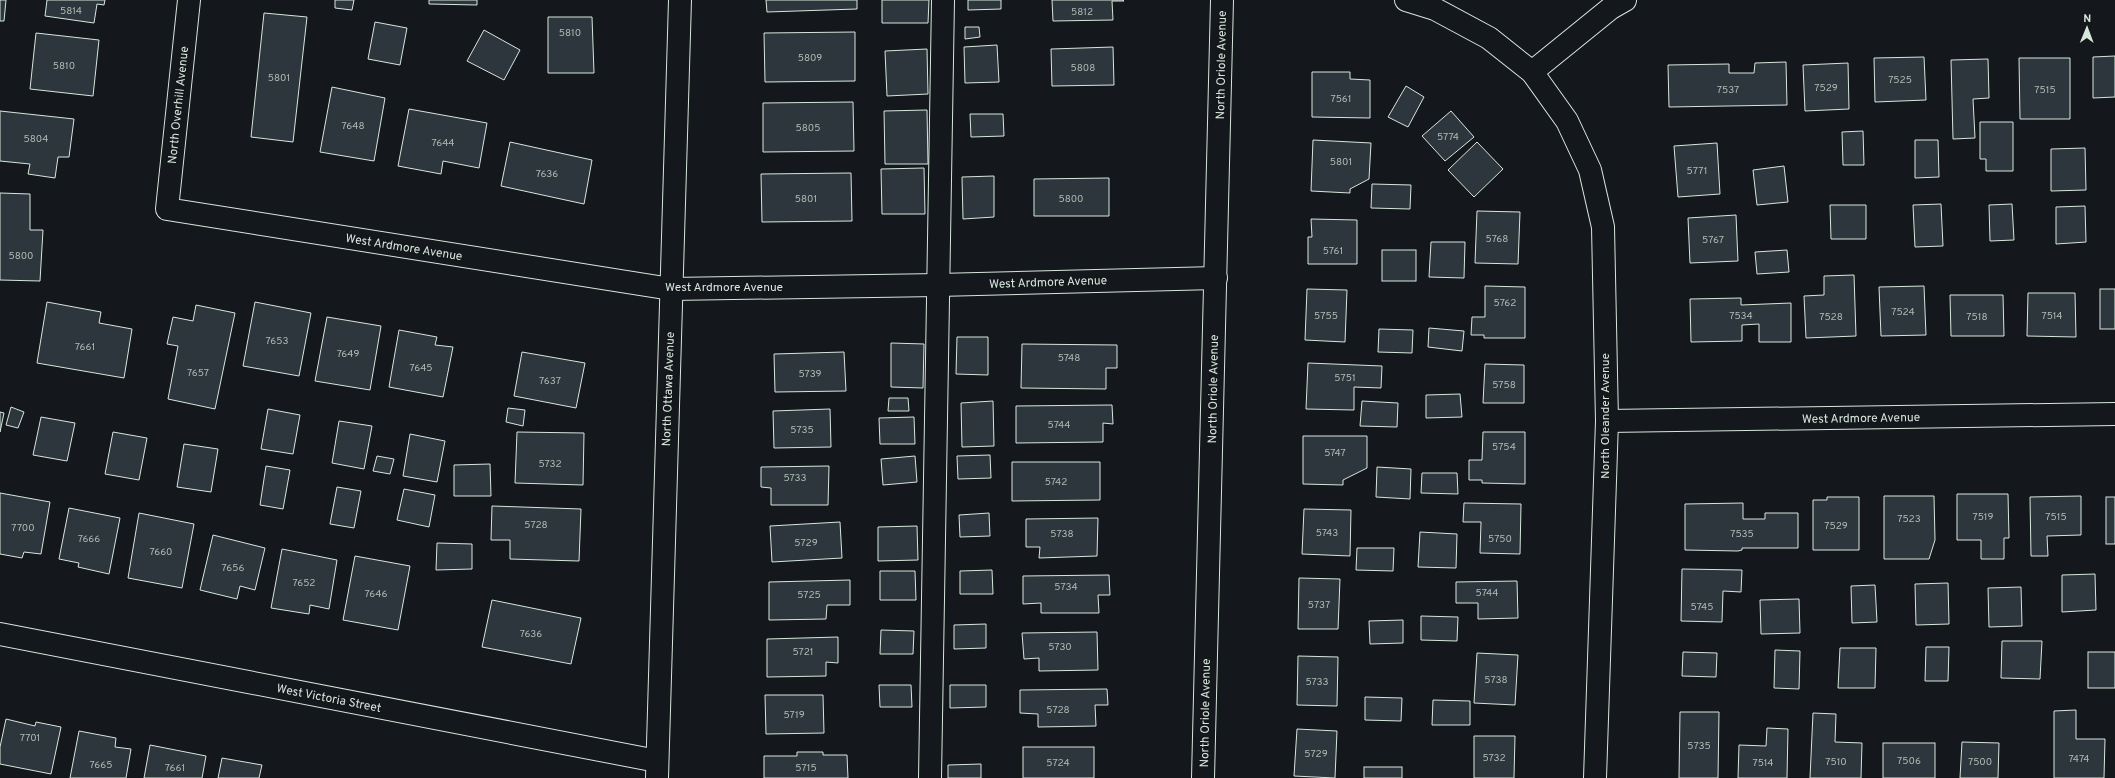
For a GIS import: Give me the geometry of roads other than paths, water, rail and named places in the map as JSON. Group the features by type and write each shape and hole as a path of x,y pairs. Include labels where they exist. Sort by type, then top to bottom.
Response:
{"street":[{"name":"North Overhill Avenue","path":"167,210 189,0"},
{"name":"North Ottawa Avenue","path":"657,769 680,0"},
{"path":"930,778 943,0"},
{"name":"North Oriole Avenue","path":"1203,778 1222,0"},
{"name":"North Oleander Avenue","path":"1406,0 1435,8 1489,38 1532,72 1567,121 1590,170 1602,227 1607,422 1595,778"},
{"path":"1532,72 1611,8 1625,0"},
{"name":"West Ardmore Avenue","path":"167,210 671,289 938,285 1216,278"},
{"name":"West Ardmore Avenue","path":"1607,422 2115,414"},
{"name":"West Victoria Street","path":"0,634 657,769"}]}
